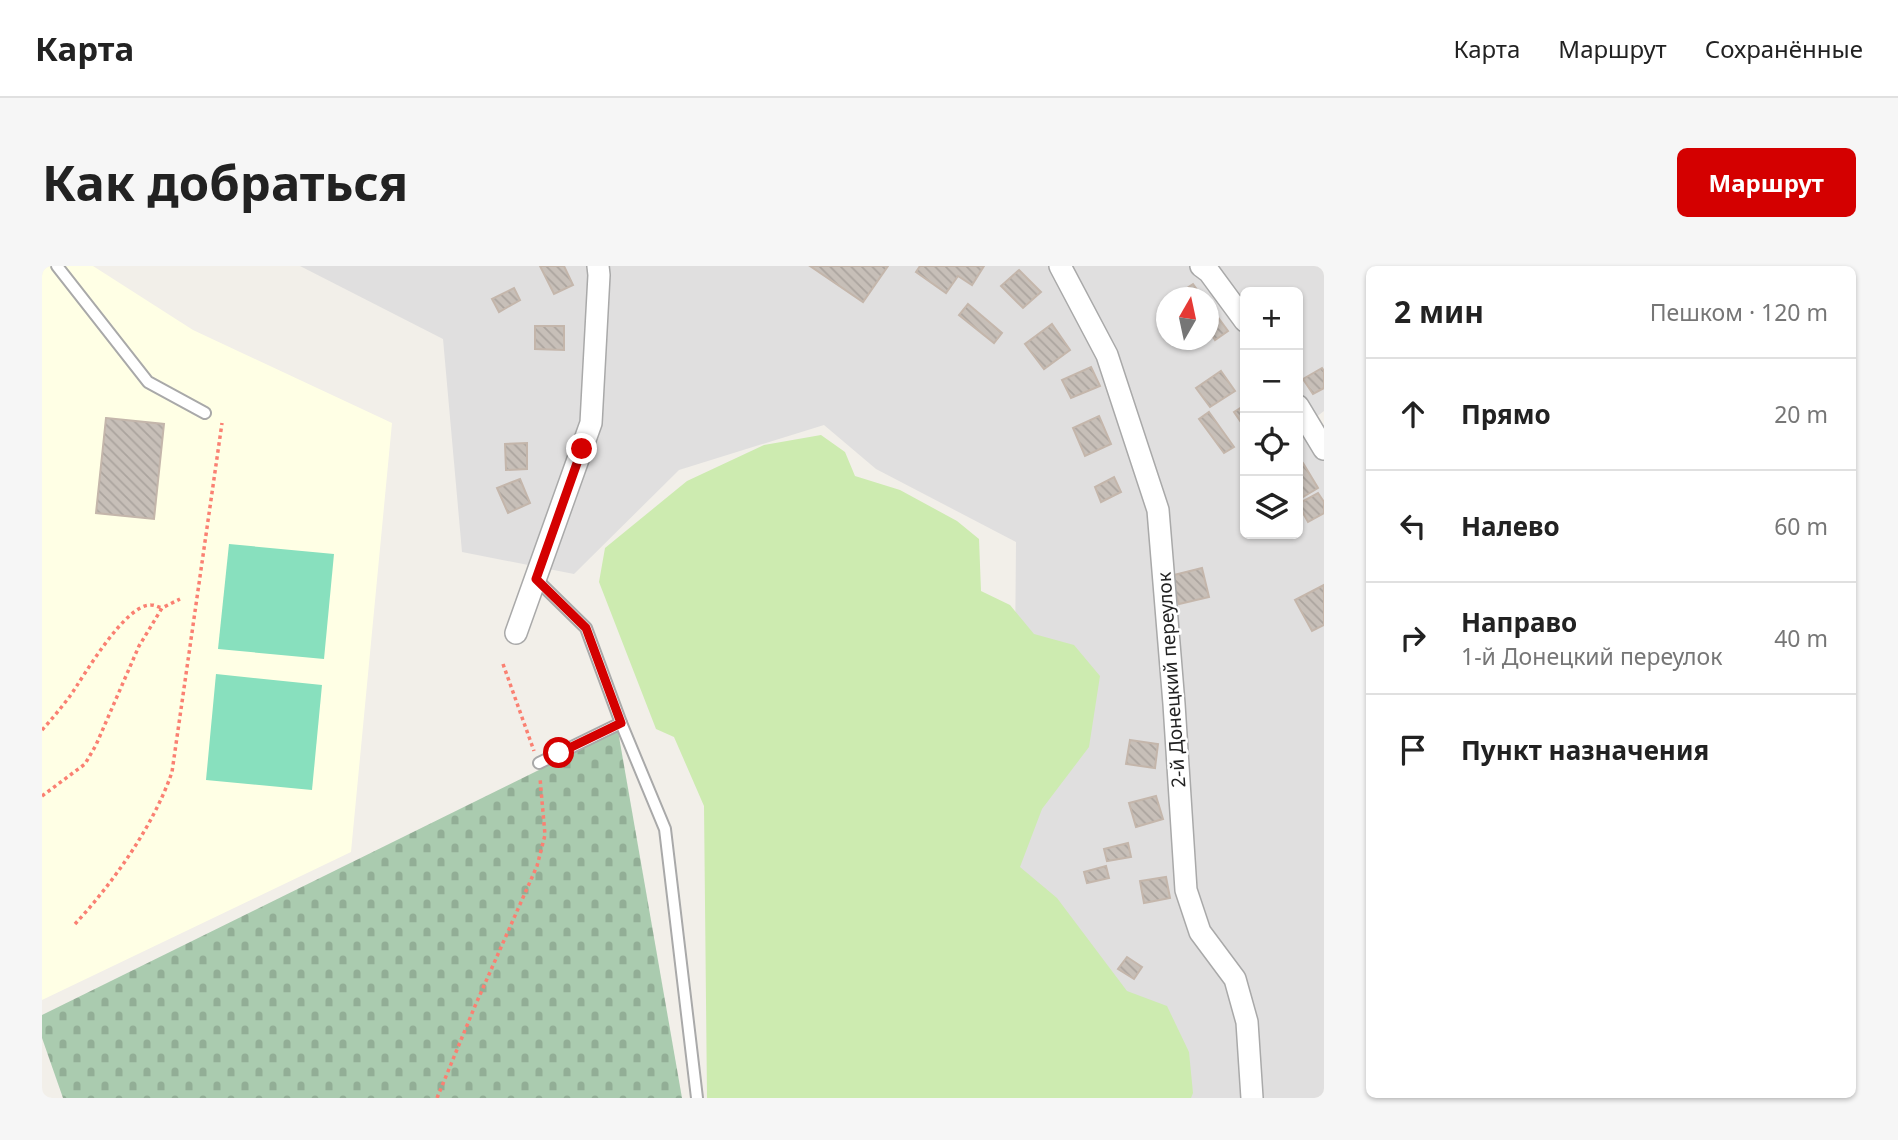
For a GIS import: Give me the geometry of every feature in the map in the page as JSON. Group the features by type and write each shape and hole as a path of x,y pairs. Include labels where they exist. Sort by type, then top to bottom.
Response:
{"street":[{"path":"516,633 591,423 598,266"},
{"name":"2-й Донецкий переулок","path":"1060,266 1107,355 1158,510 1186,890 1200,932 1235,979 1247,1022 1252,1098"},
{"path":"1201,266 1209,272 1240,314"},
{"path":"1302,413 1324,449"}],"lane":[{"path":"57,266 148,382 205,413"},
{"path":"536,579 586,628 621,723 665,829 697,1098"},
{"path":"539,763 621,723"}],"path":[{"path":"75,924 124,862 163,797 172,772 222,423"},
{"path":"42,796 85,764 139,646 162,608 180,599"},
{"path":"42,730 121,624 142,607 150,604 162,608"},
{"path":"437,1098 537,866 545,835 539,763 503,664"}],"shaded area":[{"path":"42,266 93,266 193,330 392,423 351,852 42,1000"},
{"path":"300,266 1324,266 1324,411 1311,421 1324,442 1324,1098 1139,1098 1013,878 1016,542 876,469 824,425 679,470 574,574 462,552 443,339"}],"green space":[{"path":"821,435 845,452 855,476 900,490 957,521 979,539 981,591 1010,605 1034,634 1074,645 1100,676 1089,747 1042,809 1020,867 1057,898 1127,991 1167,1006 1189,1052 1193,1093 1191,1098 707,1098 704,806 674,737 656,729 599,582 605,548 687,481 764,445"},
{"path":"229,544 334,554 324,659 218,649"},
{"path":"216,674 322,685 312,790 206,780"},
{"path":"618,731 682,1098 63,1098 42,1038 42,1015"}],"building":[{"path":"540,266 564,266 573,285 554,294"},
{"path":"810,266 888,266 863,302"},
{"path":"920,266 984,266 972,285 958,276 946,293 916,272"},
{"path":"1019,270 1041,292 1023,308 1001,286"},
{"path":"514,288 520,300 499,312 492,299"},
{"path":"968,304 1002,333 994,343 959,315"},
{"path":"1219,319 1228,331 1219,337"},
{"path":"1052,324 1070,350 1044,369 1025,344"},
{"path":"535,326 564,326 564,350 535,349"},
{"path":"1091,367 1100,386 1071,398 1062,380"},
{"path":"1322,368 1324,388 1313,394 1303,379"},
{"path":"1221,371 1235,391 1210,407 1196,388"},
{"path":"1240,408 1240,421 1234,412"},
{"path":"1209,412 1234,447 1224,453 1199,419"},
{"path":"1099,416 1111,444 1085,456 1073,428"},
{"path":"106,418 164,424 154,519 96,513"},
{"path":"527,443 527,469 506,470 505,444"},
{"path":"1303,463 1318,488 1303,497"},
{"path":"1114,477 1121,492 1101,502 1095,487"},
{"path":"520,479 530,503 508,513 497,488"},
{"path":"1318,493 1324,502 1324,513 1308,522 1303,513 1303,501"},
{"path":"1202,568 1209,597 1179,604 1170,576"},
{"path":"1324,585 1324,625 1312,631 1295,600"},
{"path":"1130,740 1158,744 1155,768 1126,764"},
{"path":"1156,796 1163,819 1136,827 1129,803"},
{"path":"1128,843 1131,857 1107,861 1104,849"},
{"path":"1106,866 1109,878 1087,883 1084,872"},
{"path":"1166,877 1170,898 1144,903 1140,881"},
{"path":"1127,957 1142,967 1134,979 1118,969"}],"route":[{"path":"559,753 621,723 586,628 536,579 582,449"}]}
